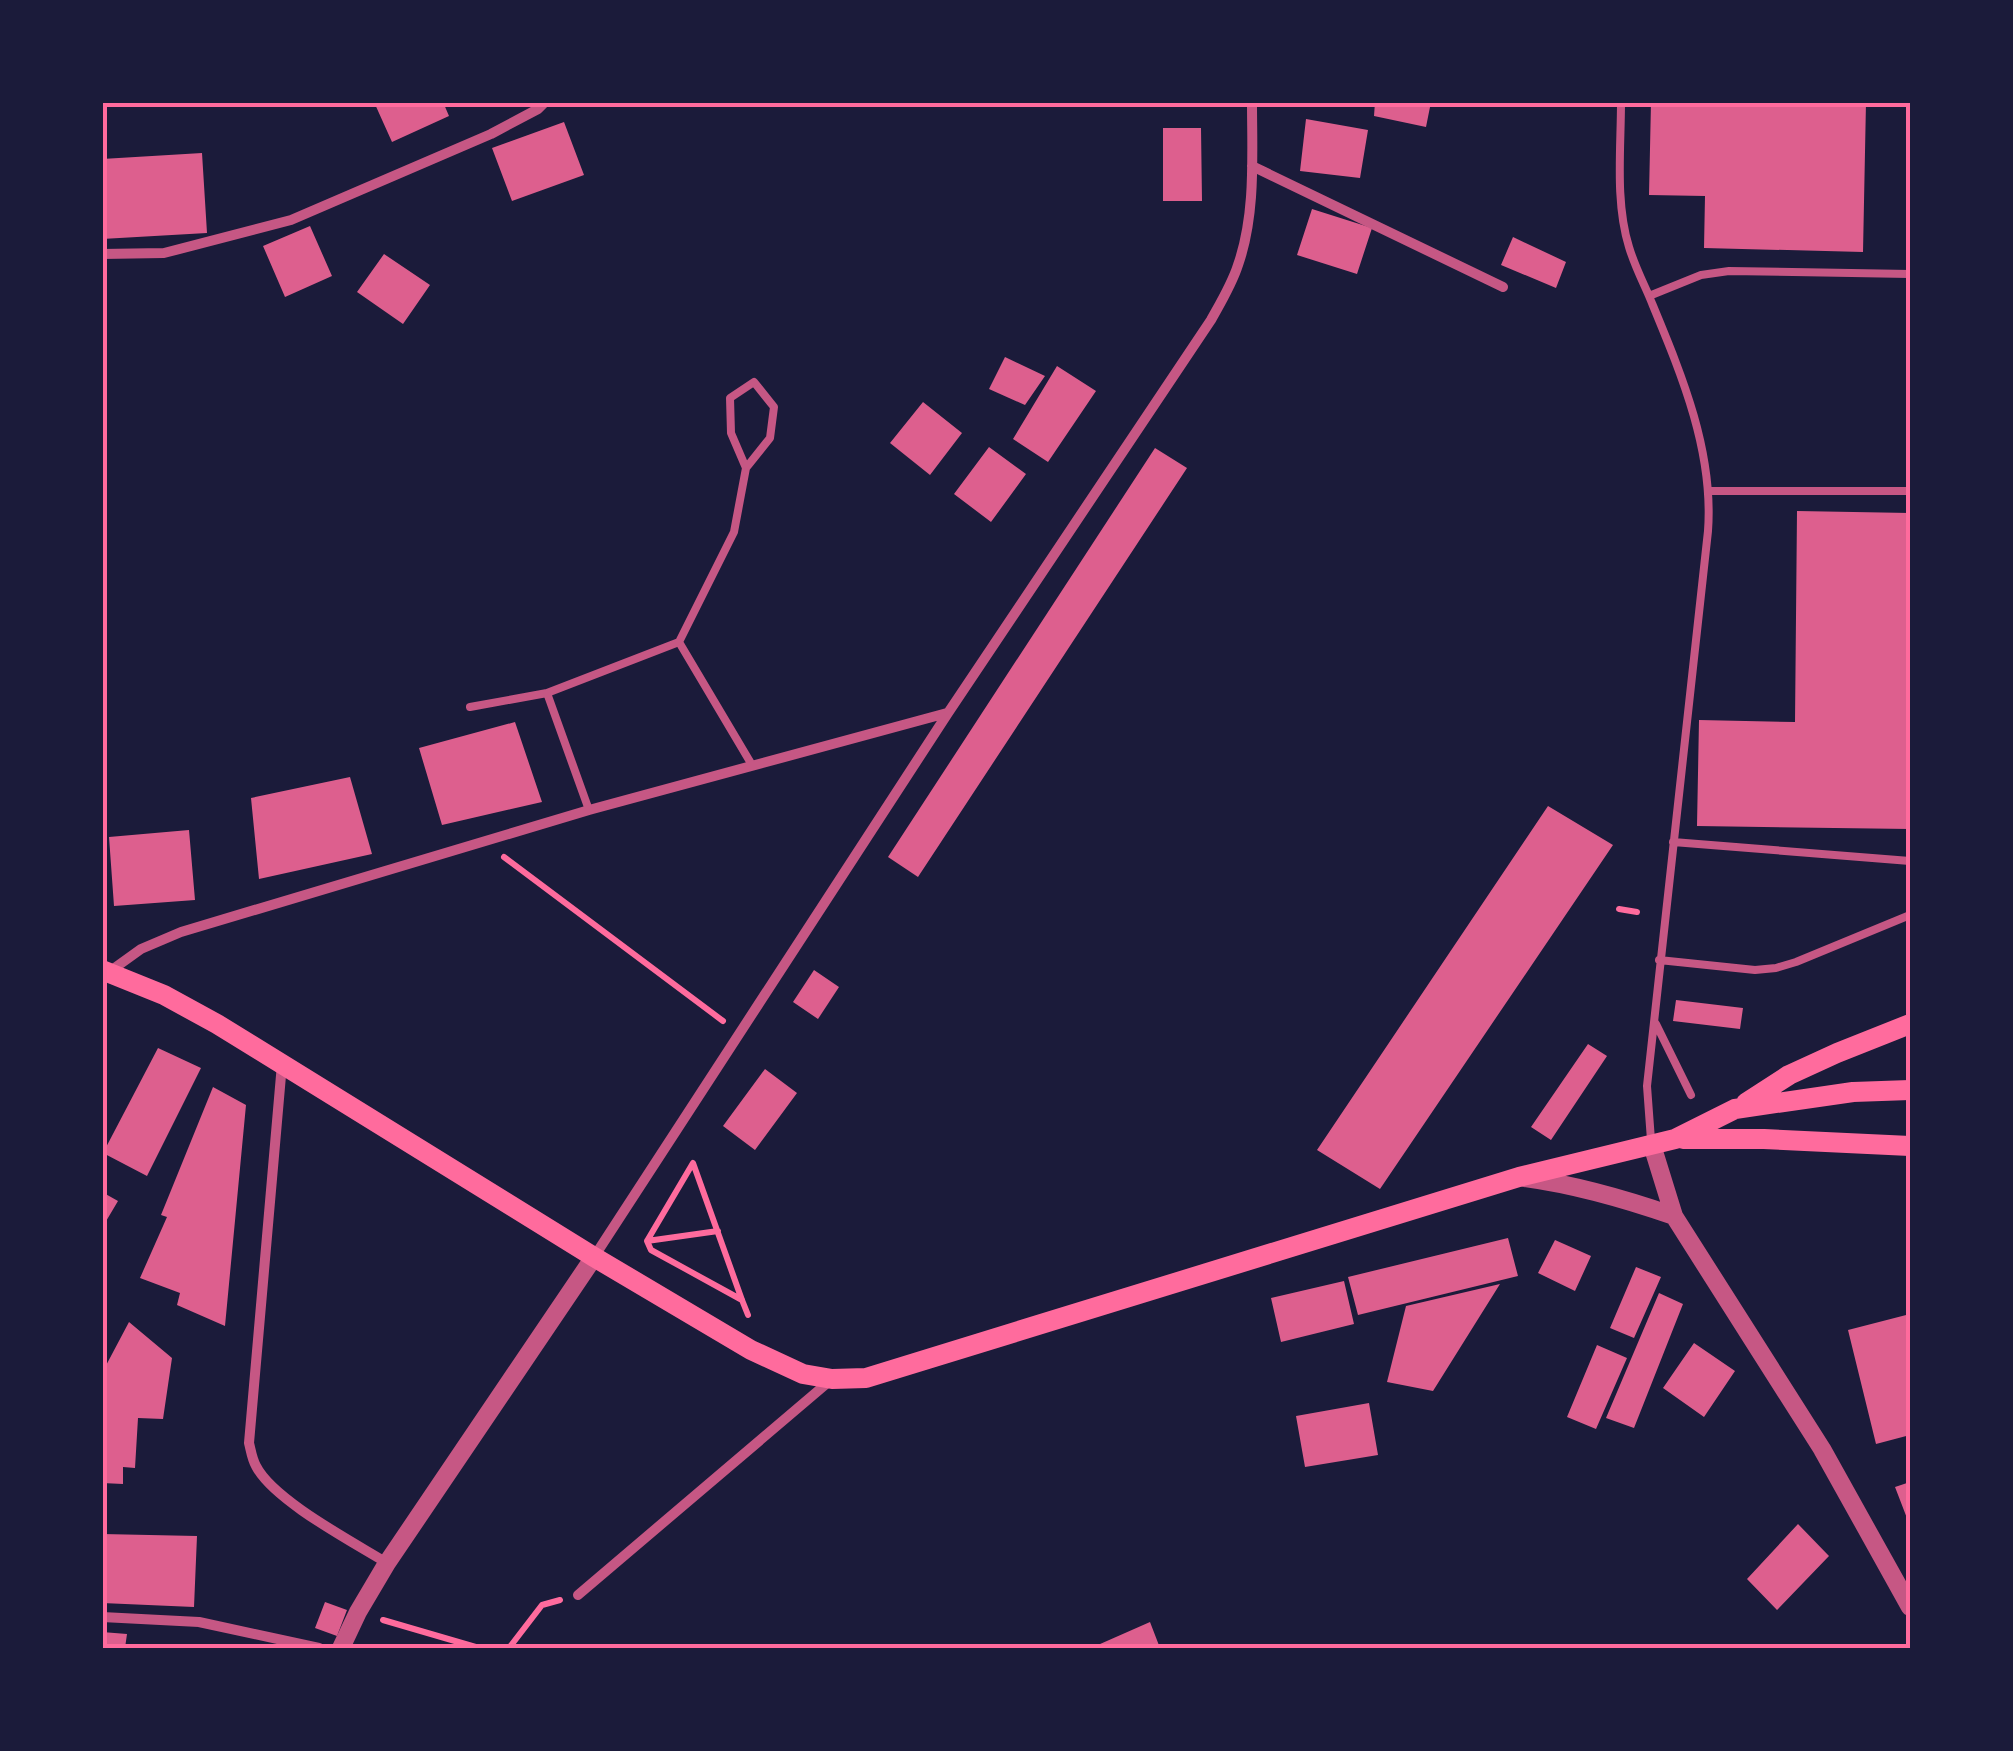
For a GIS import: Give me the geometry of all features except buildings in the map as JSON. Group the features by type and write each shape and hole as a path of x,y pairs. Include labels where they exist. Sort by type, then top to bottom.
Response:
{"main road":[{"path":"106,971 176,1001 282,1063 767,1358 803,1374 832,1379 866,1378 1519,1177 1675,1139 1735,1110 1790,1075 1910,1024"},
{"path":"1735,1110 1853,1092 1910,1090"},
{"path":"1675,1139 1910,1146"}],"street":[{"path":"102,254 164,253 290,220 491,134 545,102"},
{"path":"341,1648 388,1563 1211,320 1239,263 1246,233 1252,102"},
{"path":"1252,166 1503,286"},
{"path":"106,971 140,949 181,932 589,810 948,713"},
{"path":"282,1063 250,1443 264,1478 310,1516 388,1563"},
{"path":"1652,1145 1674,1216 1822,1449 1910,1608"},
{"path":"1519,1177 1597,1191 1674,1216"},
{"path":"578,1595 832,1379"},
{"path":"102,1618 200,1622 319,1648"}],"lane":[{"path":"1620,102 1621,206 1628,245 1698,429 1709,492 1708,531 1647,1086 1652,1145"},
{"path":"1649,296 1702,276 1729,271 1910,274"},
{"path":"470,707 547,693 678,642 734,532 746,468 770,438 774,407 754,382 730,398 731,433 746,468"},
{"path":"1709,492 1910,491"},
{"path":"678,642 752,765"},
{"path":"547,693 589,810"},
{"path":"1673,842 1910,861"},
{"path":"1660,960 1756,970 1776,968 1910,915"},
{"path":"1654,1020 1691,1095"}],"path":[{"path":"484,842 740,1033"},
{"path":"1619,909 1637,912"},
{"path":"647,1240 693,1163 748,1315"},
{"path":"647,1240 718,1231"},
{"path":"647,1240 651,1250 742,1300"},
{"path":"509,1648 542,1605 578,1595"},
{"path":"358,1612 479,1648"}]}
